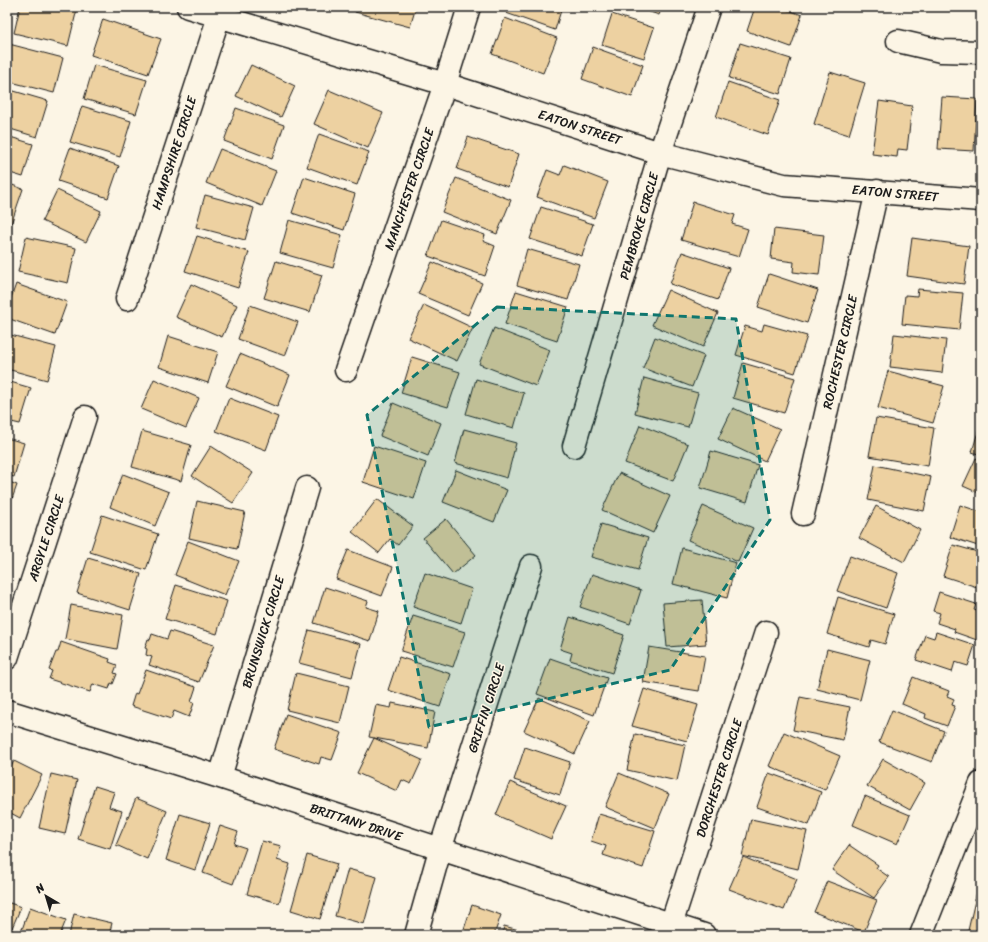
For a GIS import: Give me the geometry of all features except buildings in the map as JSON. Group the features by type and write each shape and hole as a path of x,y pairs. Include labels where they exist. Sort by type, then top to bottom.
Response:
{"street":[{"name":"EATON STREET","path":"188,7 220,11 660,153 784,185 981,200"},
{"name":"MANCHESTER CIRCLE","path":"346,370 445,84 469,7"},
{"name":"PEMBROKE CIRCLE","path":"574,446 660,153 709,7"},
{"name":"HAMPSHIRE CIRCLE","path":"127,299 220,11"},
{"path":"898,41 941,51 981,52"},
{"name":"ROCHESTER CIRCLE","path":"804,514 876,191"},
{"name":"ARGYLE CIRCLE","path":"7,658 85,417"},
{"name":"BRUNSWICK CIRCLE","path":"220,777 307,488"},
{"name":"GRIFFIN CIRCLE","path":"416,935 440,850 531,566"},
{"name":"DORCHESTER CIRCLE","path":"671,924 766,632"},
{"name":"BRITTANY DRIVE","path":"7,711 220,777 704,935"},
{"path":"921,935 981,783"}],"highlighted area":[{"path":"497,307 736,319 770,520 670,670 429,727 367,415"}]}
